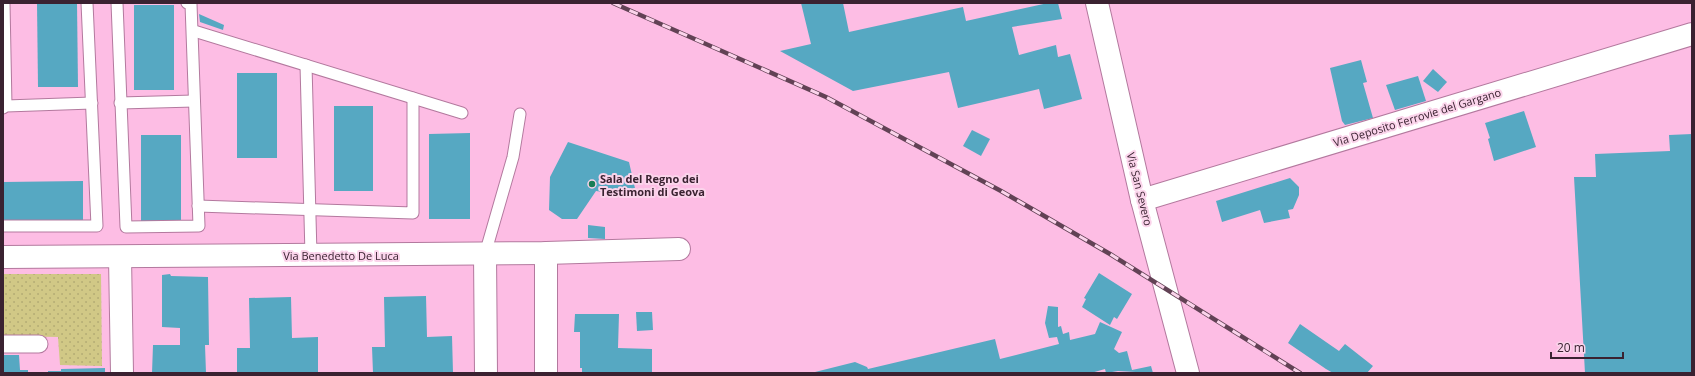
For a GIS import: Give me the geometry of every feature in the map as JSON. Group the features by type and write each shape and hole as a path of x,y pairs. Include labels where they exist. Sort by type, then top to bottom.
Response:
{"street":[{"name":"Via San Severo","path":"1097,3 1142,200 1188,373"},
{"name":"Via Deposito Ferrovie del Gargano","path":"1142,200 1692,34"},
{"name":"Via Benedetto De Luca","path":"3,257 485,254 679,249"},
{"path":"546,253 546,373"},
{"path":"485,254 486,373"},
{"path":"120,256 122,373"},
{"path":"3,344 39,344"}],"lane":[{"path":"4,3 5,107 92,103"},
{"path":"3,226 97,226 87,3"},
{"path":"117,3 126,227 199,226 194,101 194,31 191,4 187,3"},
{"path":"194,31 462,113"},
{"path":"306,65 311,255"},
{"path":"198,206 413,212 413,98"},
{"path":"120,103 194,101"},
{"path":"485,254 513,157 520,114"}],"shaded area":[{"path":"3,274 101,274 102,366 60,365 58,337 3,336"}],"building":[{"path":"37,3 77,3 78,87 38,87"},
{"path":"801,3 843,3 849,32 963,7 966,21 1048,3 1058,3 1062,19 1012,27 1019,55 1056,45 1058,57 1070,54 1082,99 1044,109 1039,89 958,108 949,72 853,91 780,51 811,44"},
{"path":"134,5 174,5 174,90 134,90"},
{"path":"199,14 224,25 223,30 200,22"},
{"path":"1361,60 1367,82 1363,83 1373,118 1345,125 1342,121 1330,68"},
{"path":"1433,69 1447,82 1438,92 1423,81"},
{"path":"237,73 277,73 277,158 237,158"},
{"path":"1418,76 1426,101 1395,110 1386,85"},
{"path":"334,106 373,106 373,191 334,191"},
{"path":"1524,111 1536,147 1494,161 1488,139 1490,138 1485,123"},
{"path":"972,130 990,139 981,156 963,146"},
{"path":"470,133 470,219 429,219 429,134"},
{"path":"1692,134 1692,373 1585,373 1574,177 1596,177 1595,154 1670,151 1669,135"},
{"path":"141,135 181,135 181,221 141,221"},
{"name":"Sala del Regno dei Testimoni di Geova","path":"568,142 629,162 637,197 596,191 577,219 562,219 549,210 550,177"},
{"path":"1290,178 1299,187 1299,195 1293,209 1288,210 1290,218 1264,223 1260,210 1222,222 1216,201"},
{"path":"83,181 83,222 3,223 3,182"},
{"path":"588,225 605,227 605,239 588,238"},
{"path":"1099,273 1132,294 1117,319 1114,317 1110,325 1082,307 1086,299 1084,298"},
{"path":"170,274 171,276 208,277 209,345 205,345 206,373 152,373 153,345 180,345 180,328 162,327 162,275"},
{"path":"426,296 427,337 452,336 453,373 373,373 372,347 385,347 384,297"},
{"path":"291,297 292,338 318,337 318,373 237,373 237,348 250,348 249,298"},
{"path":"1048,306 1058,307 1058,327 1061,326 1063,334 1069,332 1070,340 1095,334 1100,322 1122,332 1114,349 1119,353 1127,351 1132,370 1151,366 1153,373 1118,371 1106,373 1105,369 1091,373 811,373 855,362 867,367 868,369 995,339 1000,359 1059,344 1057,337 1049,338 1045,323"},
{"path":"636,312 652,312 653,330 637,331"},
{"path":"575,314 619,314 618,348 652,349 652,373 582,373 582,368 580,368 580,332 574,332"},
{"path":"1300,324 1339,351 1345,344 1373,366 1367,373 1333,373 1326,369 1288,343"},
{"path":"3,355 19,355 20,370 28,370 28,373 3,373"},
{"path":"105,368 105,373 48,373 48,371 61,371 61,369"}],"railway":[{"path":"613,3 826,97 1001,191 1110,254 1300,373"}],"place":[{"name":"Sala del Regno dei Testimoni di Geova","path":"592,184"}]}
